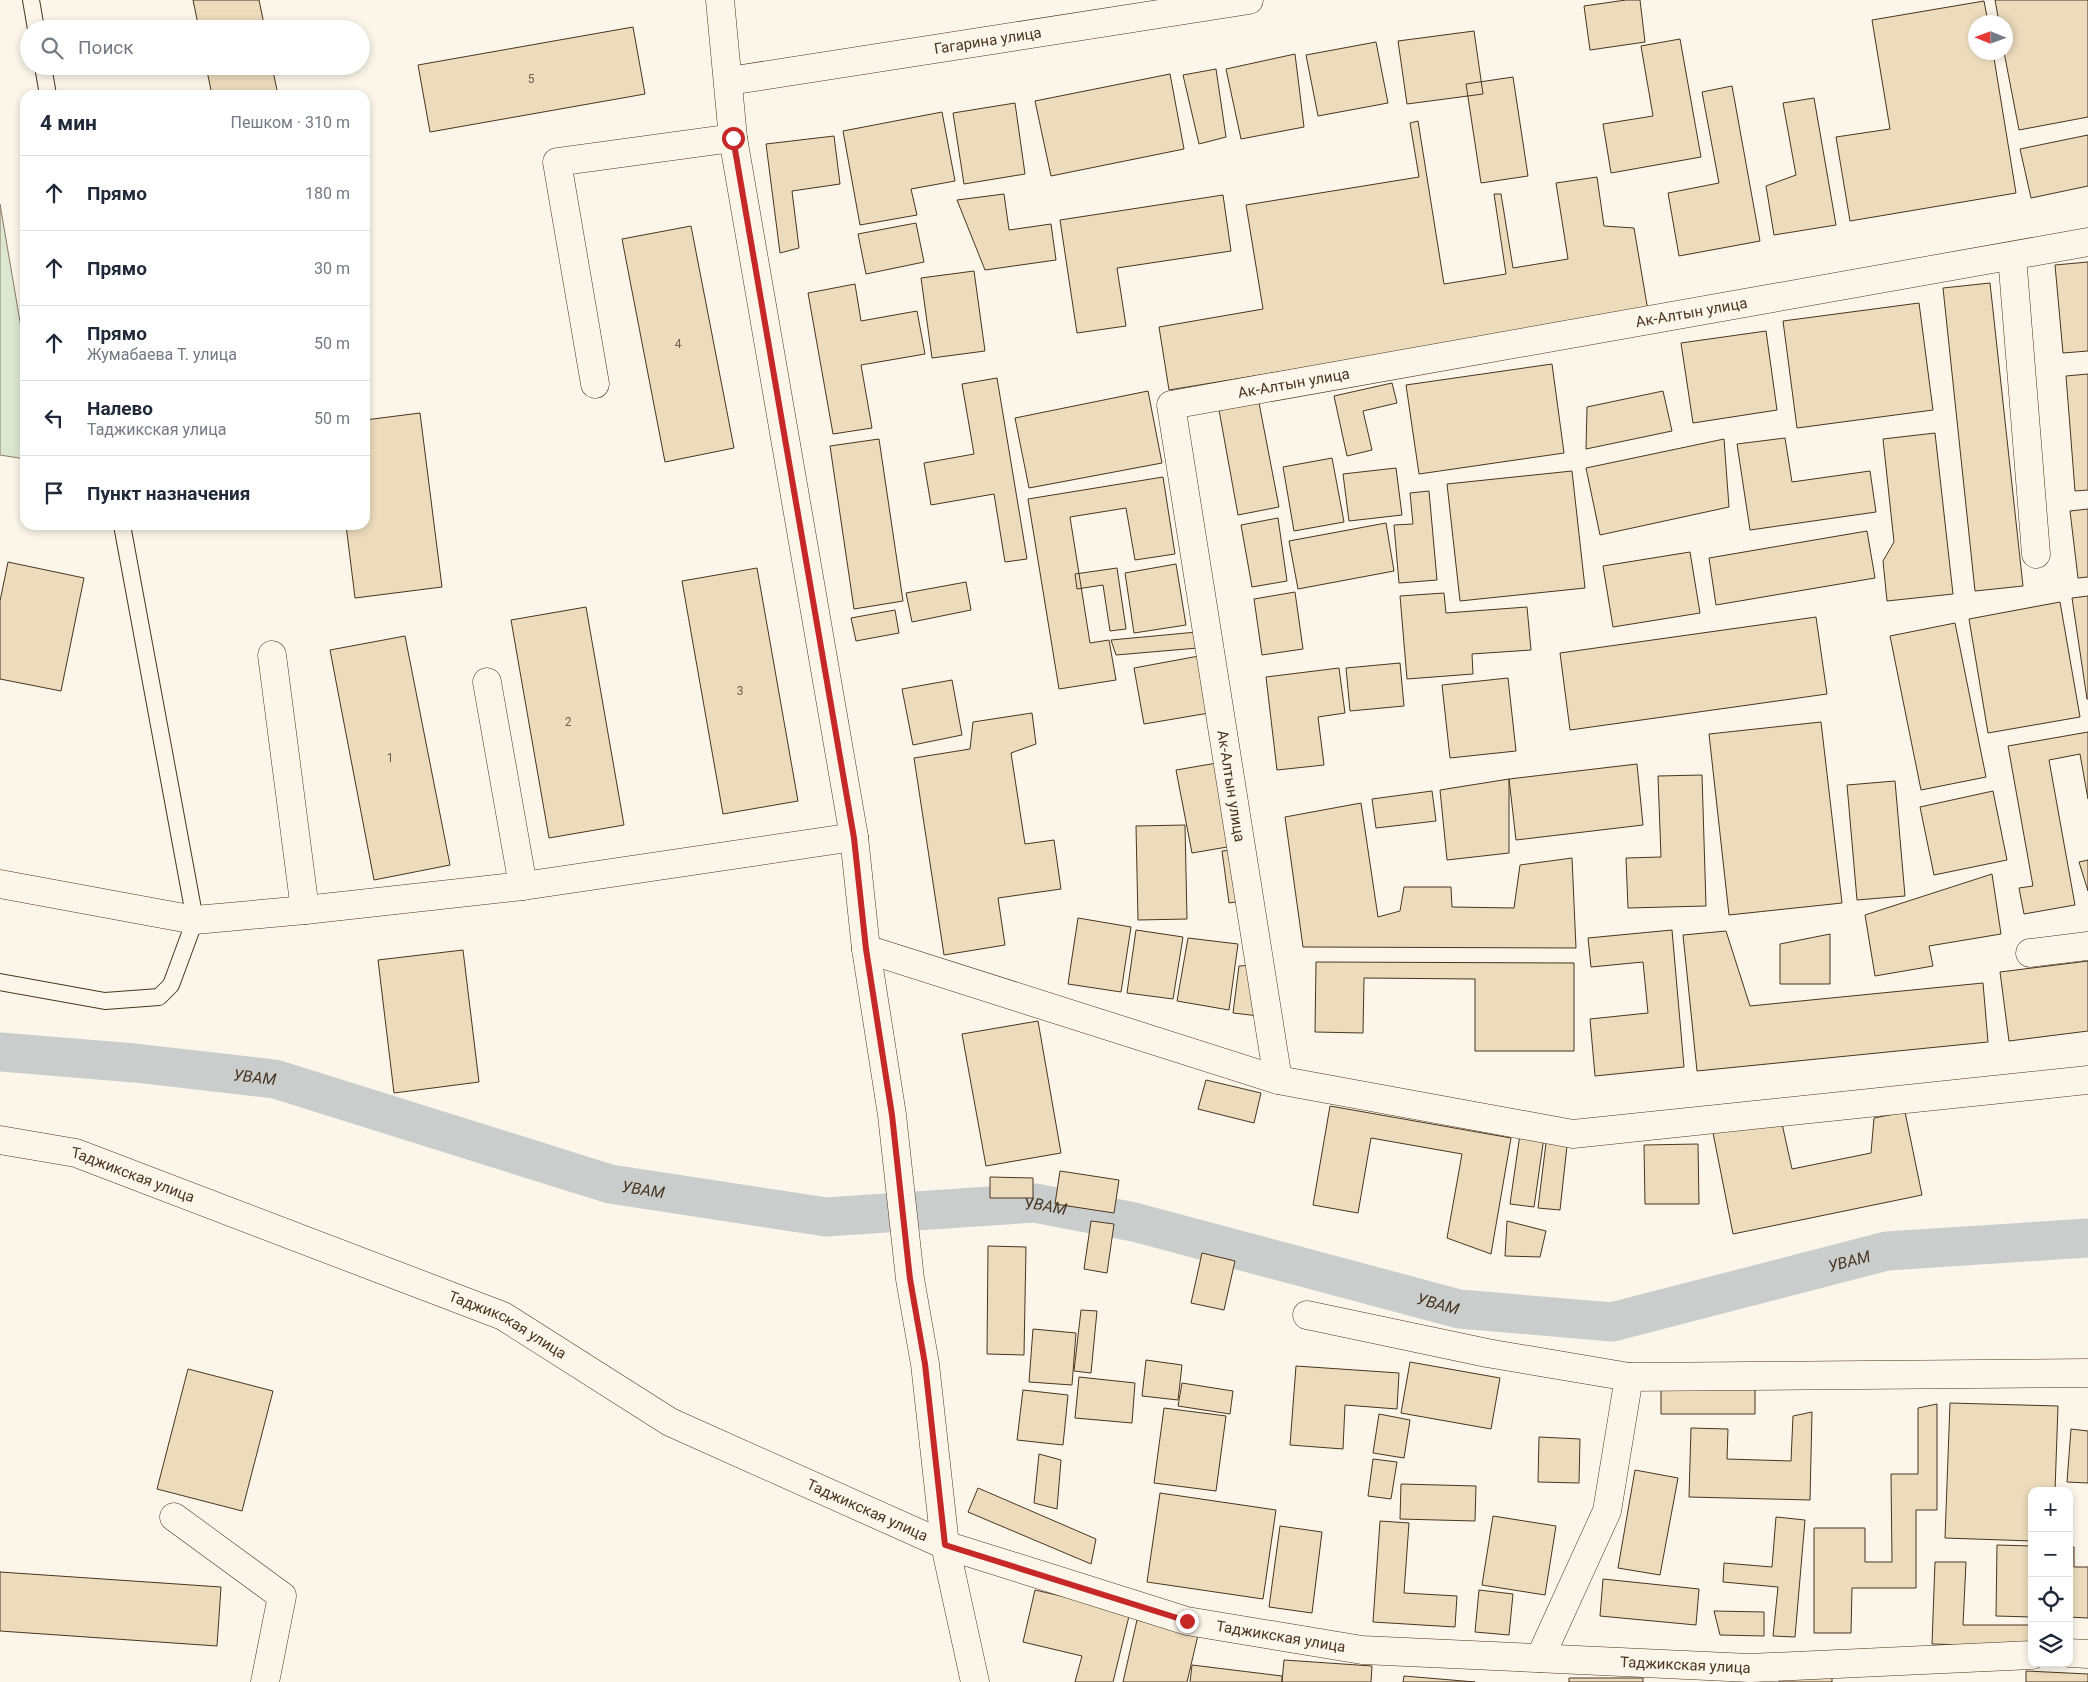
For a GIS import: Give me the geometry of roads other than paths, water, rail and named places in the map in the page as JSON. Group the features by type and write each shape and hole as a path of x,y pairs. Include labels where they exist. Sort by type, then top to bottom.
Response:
{"street":[{"path":"720,0 733,138 854,838 866,949 892,1115 910,1279 925,1364 945,1545 975,1682"},
{"name":"Гагарина улица","path":"729,81 1249,0"},
{"path":"595,384 557,162 733,138"},
{"name":"Ак-Алтын улица","path":"1278,1080 1171,405 2088,242"},
{"path":"2012,256 2036,554"},
{"path":"272,655 305,910"},
{"path":"487,682 523,886"},
{"path":"0,884 195,920 523,886 854,838"},
{"path":"2030,953 2088,946"},
{"path":"866,949 1278,1080 1573,1134 2088,1080"},
{"name":"Таджикская улица","path":"0,1140 76,1153 503,1316 670,1422 945,1545 1187,1621 1362,1650 1540,1658 1750,1675 2028,1655"},
{"path":"1307,1315 1487,1353 1629,1377 2088,1373"},
{"path":"1540,1658 1607,1511 1629,1377"},
{"path":"174,1517 282,1596 265,1682"},
{"path":"2073,1654 2088,1654"}],"lane":[{"path":"31,0 34,20"},
{"path":"44,75 47,90"},
{"path":"0,982 105,1001 159,997 171,985 195,920 123,530"}],"waterway":[{"name":"УВАМ","path":"0,1052 135,1063 275,1079 610,1184 826,1217 1035,1203 1134,1222 1459,1309 1612,1322 1887,1251 2088,1238"}]}
